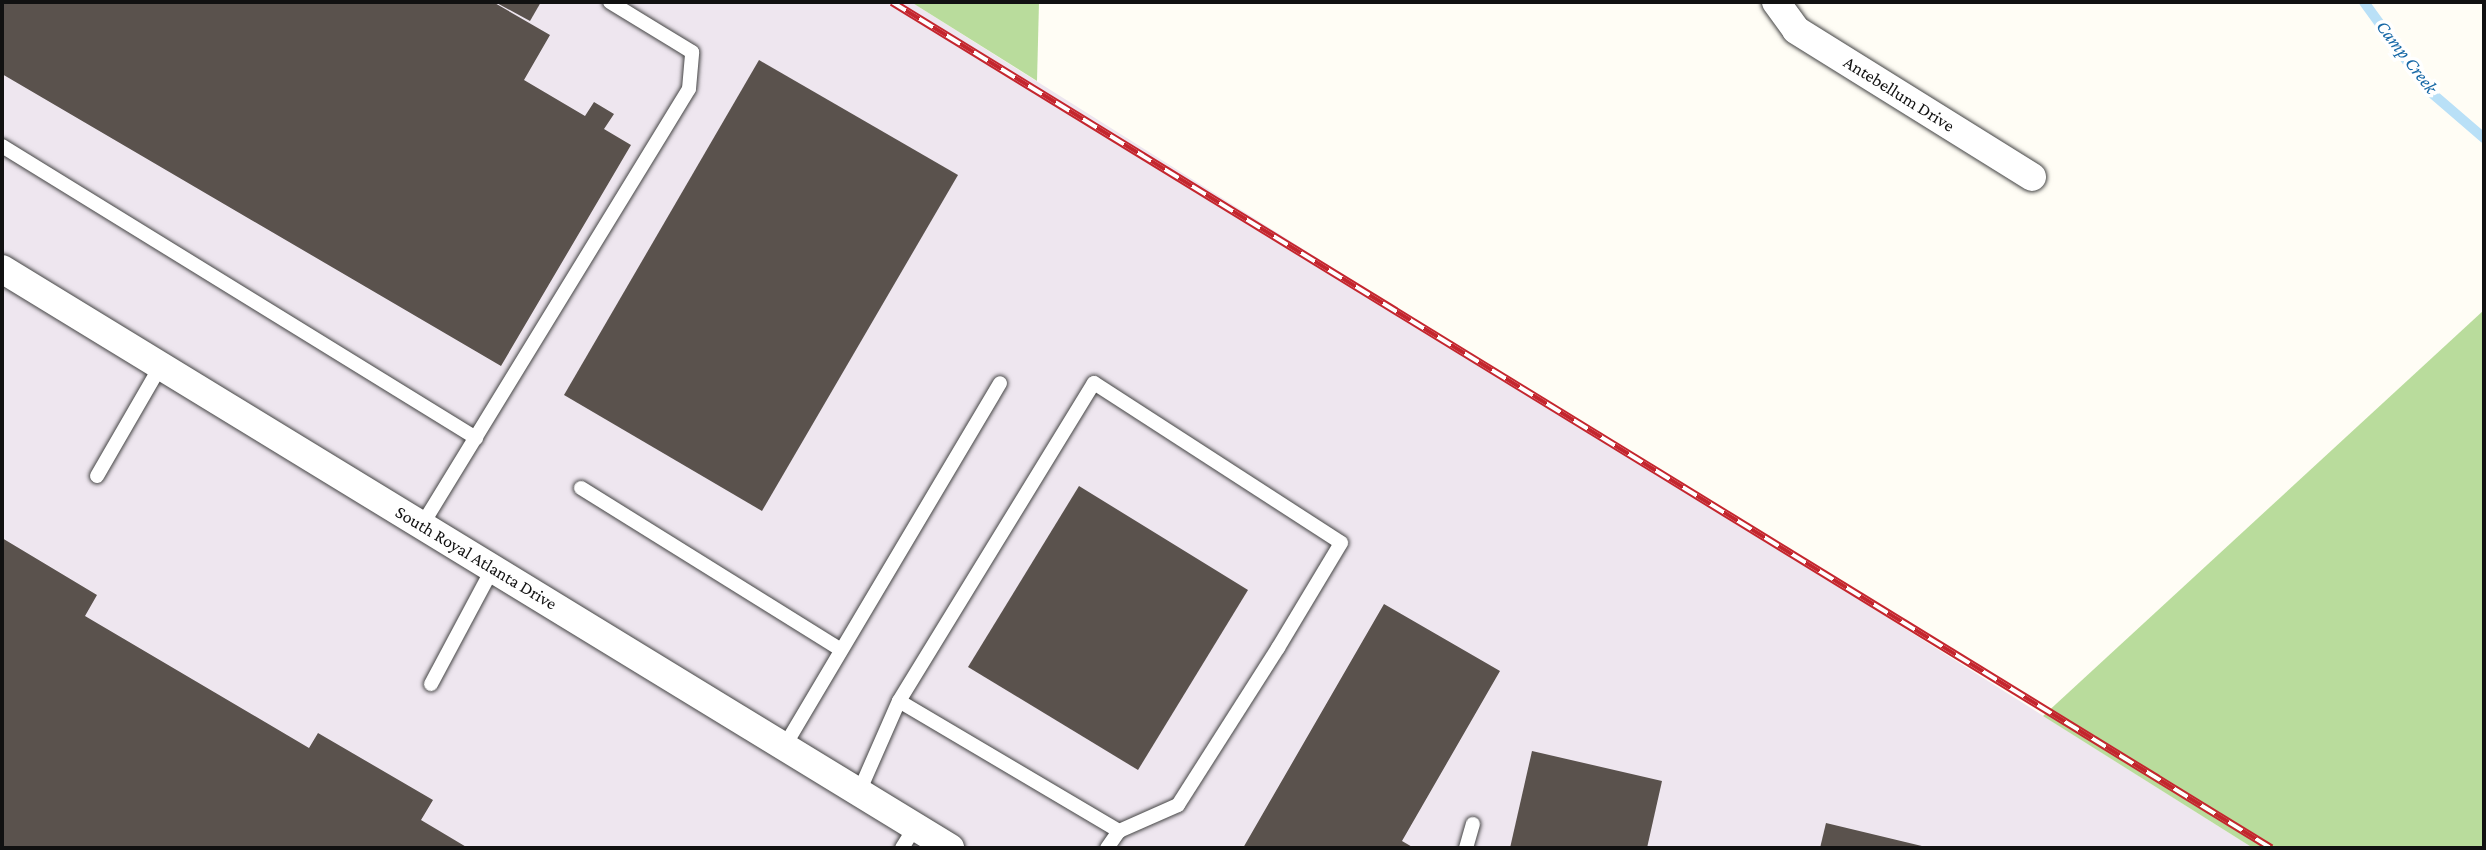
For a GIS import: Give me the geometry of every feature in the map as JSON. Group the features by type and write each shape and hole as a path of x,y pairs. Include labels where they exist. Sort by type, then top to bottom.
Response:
{"street":[{"name":"Antebellum Drive","path":"1776,2 1796,30 2032,177"},
{"name":"South Royal Atlanta Drive","path":"2,269 859,792 908,838 950,848"}],"lane":[{"path":"422,525 688,89 692,52 610,2"},
{"path":"2,146 475,438"},
{"path":"97,476 161,365"},
{"path":"784,747 1000,383"},
{"path":"859,792 899,701 1094,383 1341,543 1178,805 1119,831 1107,848"},
{"path":"581,488 841,650"},
{"path":"431,684 493,569"},
{"path":"899,701 1119,831"},
{"path":"1466,848 1473,824"}],"shaded area":[{"path":"2,2 911,2 2253,848 2,848"}],"green space":[{"path":"911,2 1039,2 1037,81"},
{"path":"2484,310 2484,848 2253,848 2043,716"}],"building":[{"path":"2,2 493,2 550,35 524,80 585,116 594,102 614,114 604,129 631,145 501,366 2,74"},
{"path":"495,2 541,2 530,21"},
{"path":"759,60 958,175 762,511 564,395"},
{"path":"1079,486 1248,590 1138,770 968,667"},
{"path":"2,538 97,595 85,616 309,748 318,733 433,800 421,820 468,848 2,848"},
{"path":"1384,604 1500,671 1402,841 1414,848 1243,848"},
{"path":"1532,751 1662,781 1647,848 1510,848"},
{"path":"1826,823 1926,847 1926,848 1820,848"}],"waterway":[{"name":"Camp Creek","path":"2364,2 2427,89 2484,138"}],"railway":[{"path":"892,2 2271,848"}]}
